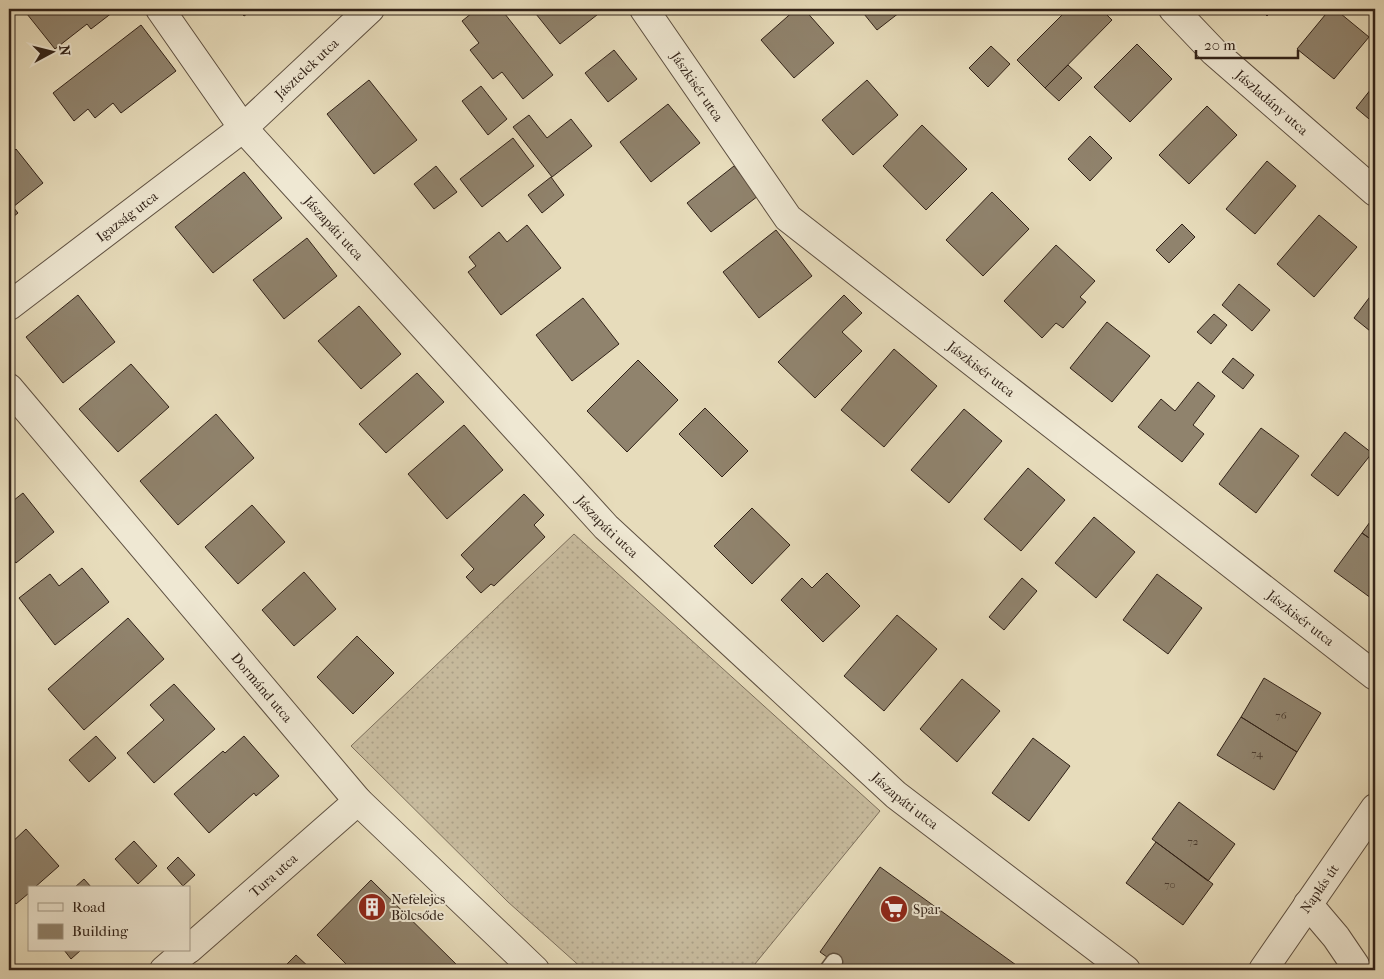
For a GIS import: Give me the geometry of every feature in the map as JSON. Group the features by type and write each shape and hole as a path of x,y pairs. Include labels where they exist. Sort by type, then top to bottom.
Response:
{"street":[{"name":"Jászapáti utca","path":"160,9 244,128 606,528 896,795 1126,970"},
{"name":"Jásztelek utca","path":"244,128 370,9"},
{"name":"Jászkisér utca","path":"644,9 788,218 1375,676"},
{"name":"Jászladány utca","path":"1173,9 1214,52 1375,192"},
{"name":"Igazság utca","path":"9,306 244,128"},
{"name":"Dormánd utca","path":"9,388 358,800 534,970"},
{"name":"Tura utca","path":"190,948 358,800"},
{"name":"Naplás út","path":"1263,970 1375,808"},
{"path":"1308,904 1336,937 1357,970"},
{"name":"Tura utca","path":"164,970 186,952"}],"shaded area":[{"path":"574,534 880,811 750,970 584,970 508,902 351,746"}],"building":[{"path":"23,9 117,9 91,29 87,24 55,49"},
{"path":"238,9 254,9 244,16"},
{"path":"477,9 501,9 553,75 523,99 502,72 493,79 470,50 479,43 462,21"},
{"path":"532,9 600,9 602,11 560,44"},
{"path":"796,9 804,9 834,43 794,78 761,40"},
{"path":"860,9 904,9 877,30"},
{"path":"1068,9 1101,9 1112,20 1045,88 1017,60"},
{"path":"1260,9 1274,9 1267,16"},
{"path":"1330,9 1335,9 1369,37 1334,79 1297,49"},
{"path":"141,25 176,71 121,113 113,103 95,118 88,109 74,121 53,93"},
{"path":"1137,44 1172,79 1130,122 1094,87"},
{"path":"991,46 1010,64 988,87 969,68"},
{"path":"614,50 637,79 608,102 585,73"},
{"path":"1068,65 1082,78 1059,101 1045,88"},
{"path":"369,80 417,140 374,174 327,114"},
{"path":"867,80 898,115 853,155 822,120"},
{"path":"1375,84 1375,124 1356,108"},
{"path":"481,86 507,119 488,135 462,101"},
{"path":"668,104 700,143 651,182 620,142"},
{"path":"1207,106 1237,135 1189,184 1159,155"},
{"path":"529,115 547,138 571,119 592,146 552,177 513,127"},
{"path":"922,125 967,169 926,210 883,166"},
{"path":"1090,136 1112,158 1090,181 1068,159"},
{"path":"513,138 534,166 482,207 460,179"},
{"path":"16,149 43,183 13,207 18,213 9,220 9,155"},
{"path":"1267,161 1296,186 1255,234 1226,209"},
{"path":"436,166 457,192 434,209 414,184"},
{"path":"734,166 758,196 711,232 687,203"},
{"path":"244,172 282,218 213,273 175,227"},
{"path":"551,177 564,195 542,213 528,195"},
{"path":"992,192 1029,229 983,276 946,240"},
{"path":"1319,215 1357,247 1314,297 1277,264"},
{"path":"1182,224 1195,237 1169,263 1156,250"},
{"path":"527,225 561,268 501,315 468,272 476,266 469,257 499,232 507,242"},
{"path":"776,230 812,276 759,318 723,272"},
{"path":"307,238 337,276 284,319 253,280"},
{"path":"1056,245 1095,281 1080,297 1086,302 1063,328 1056,323 1042,338 1004,301"},
{"path":"1239,284 1270,310 1252,331 1222,305"},
{"path":"1375,290 1375,335 1354,318"},
{"path":"78,295 115,342 63,383 26,337"},
{"path":"844,295 862,313 842,332 862,351 815,398 778,362"},
{"path":"583,298 619,344 572,381 536,335"},
{"path":"359,306 401,354 361,389 318,341"},
{"path":"1214,314 1227,325 1211,344 1197,332"},
{"path":"1107,322 1150,356 1112,402 1070,368"},
{"path":"894,349 937,386 884,447 841,410"},
{"path":"1233,358 1254,375 1243,389 1222,372"},
{"path":"638,360 678,400 627,452 587,411"},
{"path":"131,364 169,407 118,452 79,409"},
{"path":"417,373 444,402 386,453 359,424"},
{"path":"1198,382 1215,396 1193,425 1204,434 1182,462 1138,427 1161,399 1175,411"},
{"path":"705,408 748,451 722,477 679,434"},
{"path":"964,409 1002,441 949,503 911,470"},
{"path":"216,414 254,458 178,525 140,481"},
{"path":"464,425 503,470 447,519 408,474"},
{"path":"1261,428 1299,456 1256,513 1219,484"},
{"path":"1345,432 1372,453 1338,496 1311,475"},
{"path":"1028,468 1065,500 1021,551 984,519"},
{"path":"23,493 54,532 16,563 9,554 9,504"},
{"path":"524,494 544,515 534,525 545,537 494,586 491,584 481,593 466,577 474,569 461,555"},
{"path":"252,505 285,542 238,584 205,547"},
{"path":"752,508 790,545 752,584 714,546"},
{"path":"1375,515 1375,542 1362,533"},
{"path":"1094,517 1135,552 1096,598 1055,563"},
{"path":"1362,533 1375,542 1375,601 1334,571"},
{"path":"82,568 109,602 55,645 19,598 50,574 59,586"},
{"path":"304,572 336,609 294,646 262,610"},
{"path":"827,573 860,606 823,642 781,600 802,578 812,588"},
{"path":"1157,574 1202,608 1168,654 1123,620"},
{"path":"1022,578 1037,591 1004,630 989,617"},
{"path":"897,615 937,649 884,711 844,676"},
{"path":"128,618 164,659 84,730 48,689"},
{"path":"357,636 394,673 353,714 317,677"},
{"path":"1264,678 1321,713 1297,752 1241,717"},
{"path":"962,679 1000,711 957,762 920,729"},
{"path":"174,684 215,729 154,783 127,753 164,720 150,705"},
{"path":"1241,717 1297,752 1274,790 1217,755"},
{"path":"96,736 116,758 89,782 69,760"},
{"path":"244,736 279,776 256,796 254,793 209,833 174,794 223,751 225,753"},
{"path":"1033,738 1070,766 1029,821 992,793"},
{"path":"1179,802 1235,844 1208,881 1152,839"},
{"path":"26,829 59,866 36,886 28,886 28,894 16,904 9,896 9,845"},
{"path":"134,841 157,866 138,884 115,859"},
{"path":"1156,842 1213,884 1183,925 1126,883"},
{"path":"178,857 195,875 183,886 167,868"},
{"name":"Spar","path":"880,867 1023,970 845,970 820,952"},
{"path":"84,879 90,886 76,886"},
{"name":"Nefelejcs Bölcsőde","path":"371,880 462,970 352,970 317,935"},
{"path":"66,952 79,952 71,959"},
{"path":"296,955 312,970 281,970"}],"place":[{"name":"Nefelejcs Bölcsőde","path":"372,907"},
{"name":"Spar","path":"894,909"}]}
